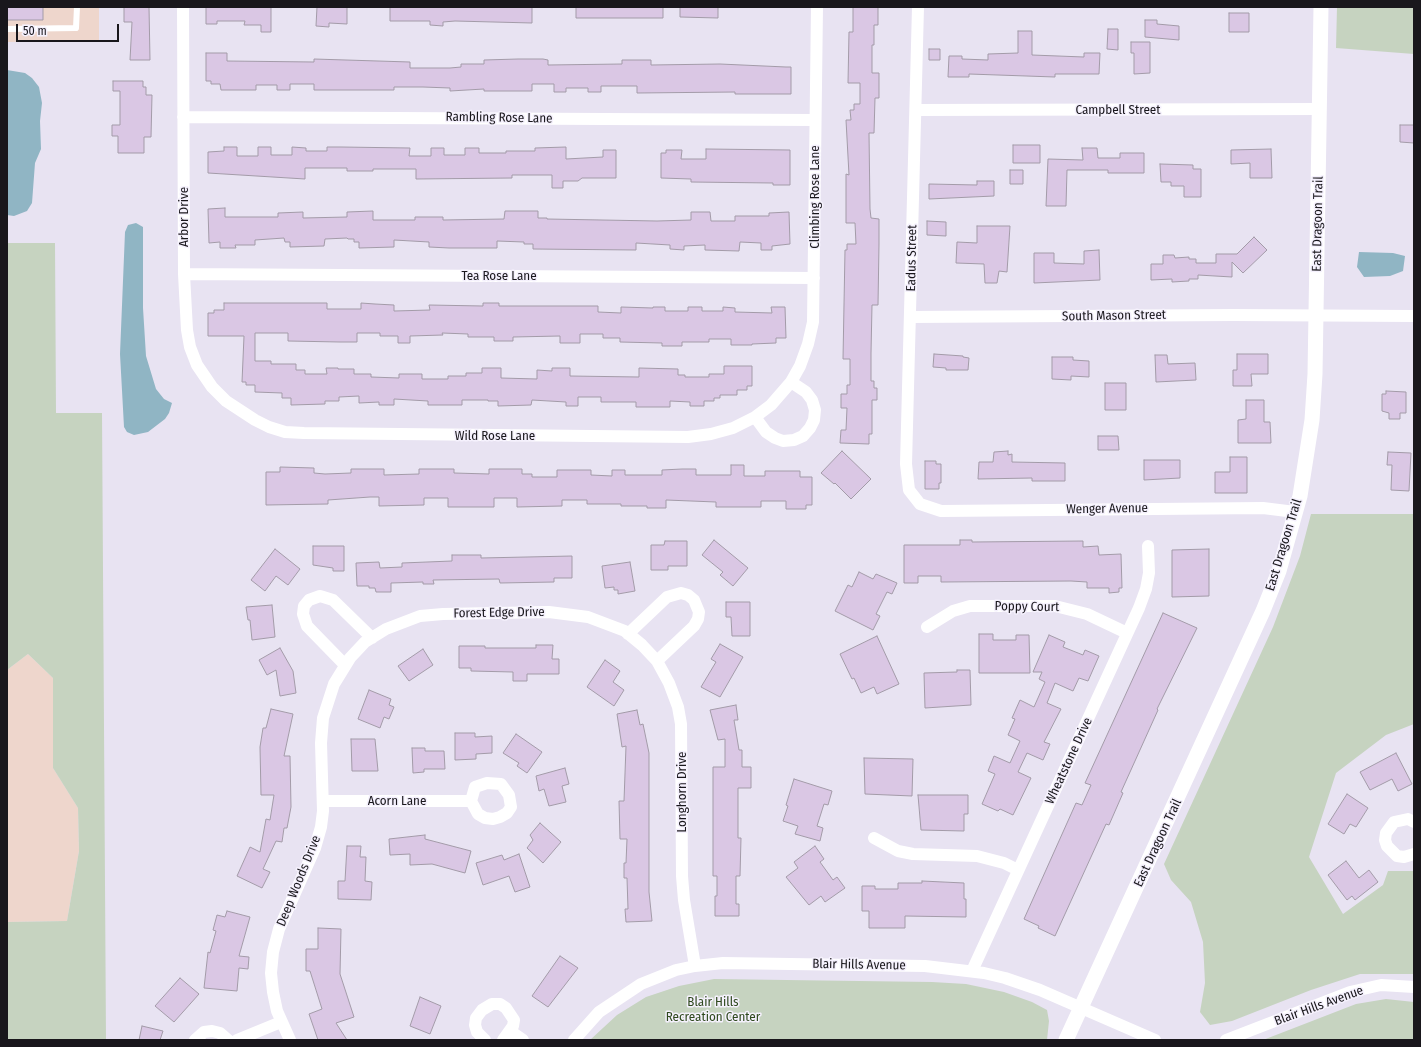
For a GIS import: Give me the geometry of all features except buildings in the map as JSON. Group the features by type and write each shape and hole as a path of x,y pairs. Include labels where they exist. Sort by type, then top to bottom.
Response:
{"street":[{"name":"Arbor Drive","path":"183,7 184,274 187,330 190,347 197,365 212,387 237,409"},
{"name":"Climbing Rose Lane","path":"791,382 800,366 808,344 813,322 817,7"},
{"name":"Eadus Street","path":"918,7 907,477 909,490 920,504"},
{"name":"East Dragoon Trail","path":"1066,1040 1264,611 1279,571 1295,512 1306,461 1312,420 1317,316 1321,7"},
{"name":"Campbell Street","path":"916,110 1320,109"},
{"name":"Rambling Rose Lane","path":"183,117 815,120"},
{"name":"Tea Rose Lane","path":"184,274 814,278"},
{"name":"South Mason Street","path":"911,317 1233,315 1414,316"},
{"name":"Wild Rose Lane","path":"237,409 255,420 286,432 414,435 688,437 711,434 734,428 755,417 771,405 791,382"},
{"path":"755,417 766,432 775,438 783,441 794,440 803,436 810,428 814,420 815,410 812,400 806,392 791,382"},
{"name":"Wenger Avenue","path":"920,504 941,511 1263,508 1295,512"},
{"name":"Wheatstone Drive","path":"972,971 1128,633 1146,589 1148,573 1148,546"},
{"path":"628,634 673,594 681,593 688,595 694,600 699,612 698,619 694,626 657,661"},
{"path":"345,665 307,626 303,614 304,606 309,600 320,596 333,600 372,638"},
{"name":"Poppy Court","path":"927,627 953,611 970,606 1055,606 1087,614 1128,633"},
{"name":"Forest Edge Drive","path":"372,638 386,629 420,616 443,614 549,612 588,617 606,622 628,634"},
{"name":"Longhorn Drive","path":"628,634 642,645 657,661 669,683 678,707 681,724 682,876 684,900 695,966"},
{"name":"Deep Woods Drive","path":"290,1040 281,1022 273,992 271,973 273,952 279,929 314,848 321,827 323,801 321,743 323,718 334,684 345,665 365,642 372,638"},
{"name":"Acorn Lane","path":"323,801 471,801"},
{"path":"1414,822 1408,819 1394,822 1386,833 1386,840 1387,846 1397,856 1404,857 1414,854"},
{"path":"874,838 898,851 913,854 977,856 1004,863 1018,870"},
{"name":"Blair Hills Avenue","path":"574,1040 599,1012 631,989 659,976 695,966 723,963 925,966 972,971 1005,978 1081,1008 1155,1040"},
{"name":"Blair Hills Avenue","path":"1226,1040 1350,992 1381,985 1414,987"},
{"path":"485,1040 477,1032 475,1025 476,1018 482,1010 492,1004 500,1004 511,1013 514,1020 513,1026 507,1036 523,1040"},
{"path":"237,1040 281,1022"},
{"path":"195,1040 204,1032 212,1031 220,1033 228,1040"}],"lane":[{"path":"7,29 76,28 77,7"}],"shaded area":[{"path":"7,7 99,7 99,41 7,42"},
{"path":"28,654 53,678 53,768 78,808 79,851 67,921 7,922 7,670"}],"green space":[{"path":"1337,7 1414,7 1414,54 1336,48"},
{"path":"7,243 55,243 56,413 102,413 106,1040 7,1040 7,922 67,921 79,851 78,808 53,768 53,678 28,654 7,670"},
{"path":"1311,514 1414,514 1414,724 1386,735 1336,773 1309,857 1343,914 1383,885 1388,871 1414,871 1414,974 1360,974 1311,990 1232,1021 1210,1025 1200,1012 1205,983 1203,942 1191,902 1171,880 1164,864 1273,627 1300,556"},
{"name":"Blair Hills Recreation Center","path":"714,979 932,982 966,984 1004,992 1032,1002 1047,1010 1049,1021 1047,1040 590,1040 617,1015 646,997 679,986"},
{"path":"1386,999 1414,1002 1414,1040 1263,1040 1356,1004"}],"water":[{"path":"7,70 25,73 32,78 39,87 42,103 40,121 41,149 35,163 32,203 27,211 14,216 7,215"},
{"path":"136,223 143,227 143,308 146,356 156,389 164,399 172,403 169,413 165,419 148,432 134,435 127,432 124,427 120,354 125,232 128,225"},
{"path":"1359,252 1393,253 1405,256 1403,271 1390,276 1364,277 1357,267"}]}
